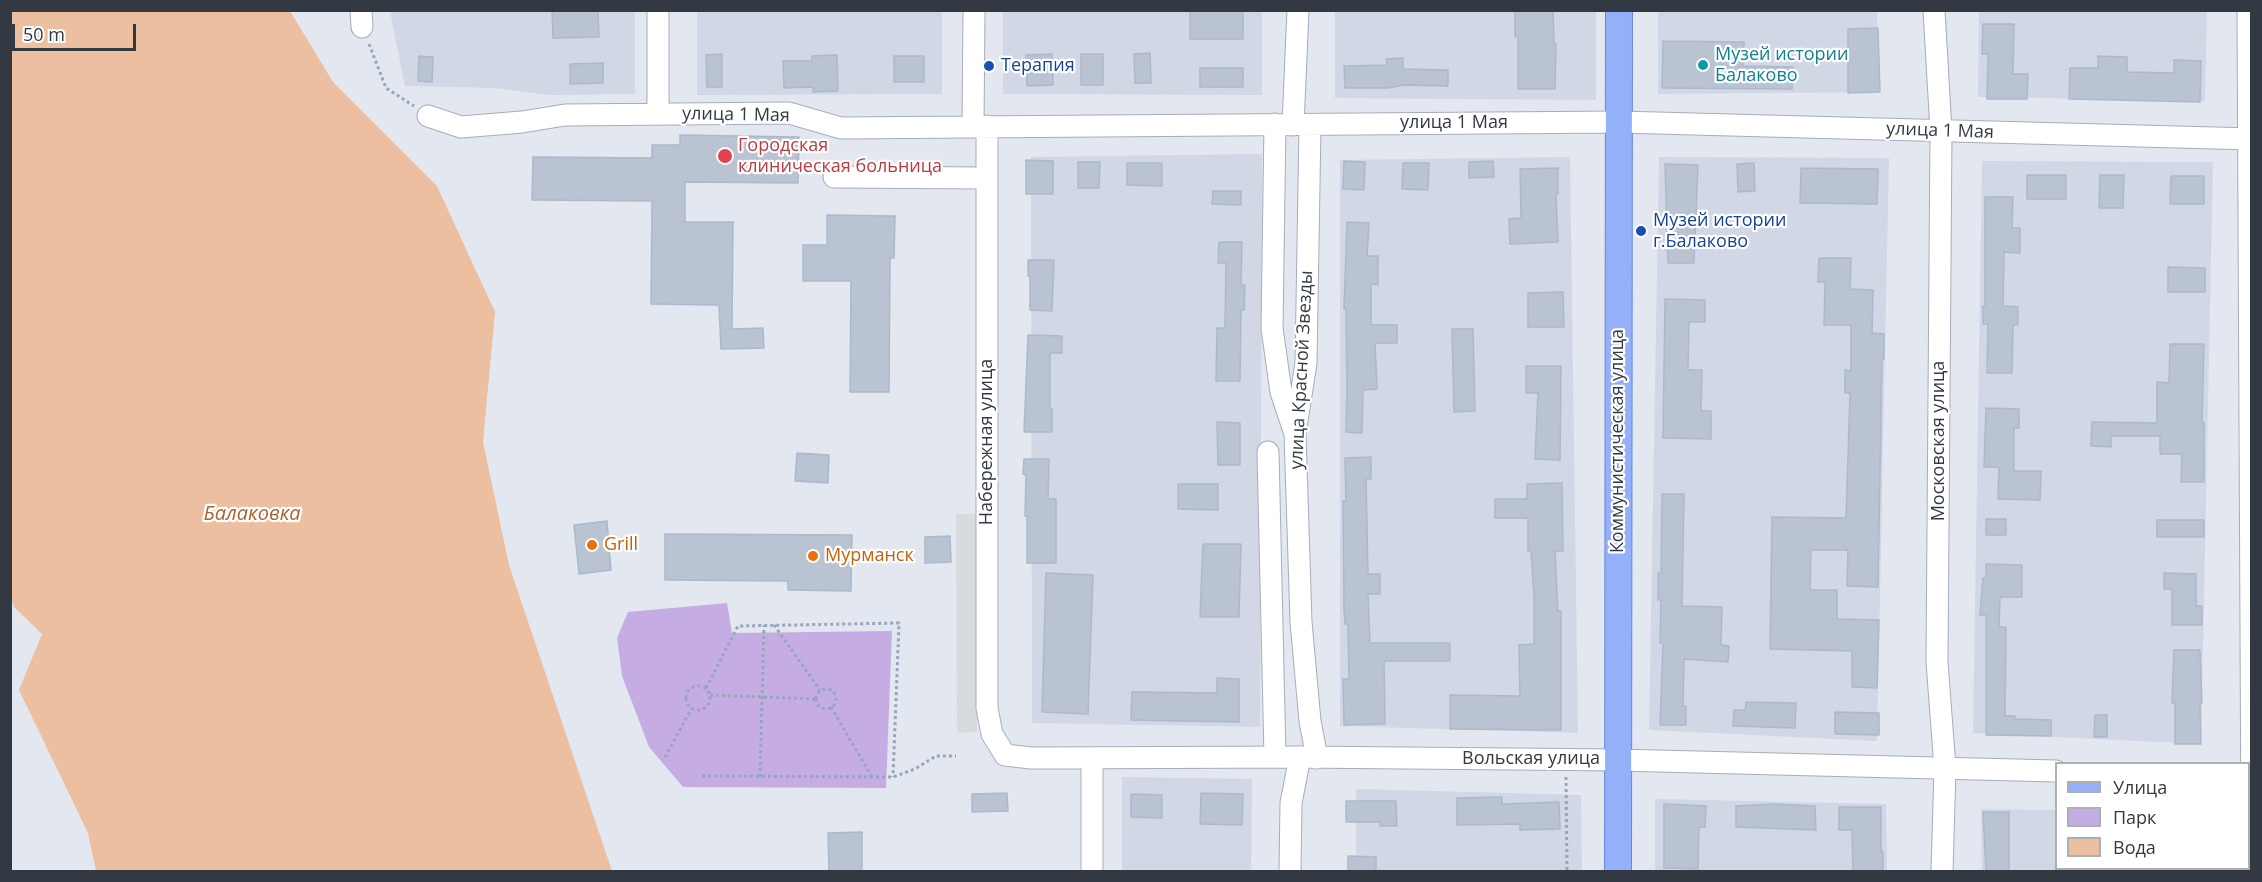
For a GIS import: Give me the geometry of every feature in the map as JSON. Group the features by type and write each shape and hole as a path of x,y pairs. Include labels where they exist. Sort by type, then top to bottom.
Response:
{"main road":[{"name":"Коммунистическая улица","path":"1618,872 1619,10"}],"street":[{"path":"658,10 658,113"},
{"name":"Набережная улица","path":"974,10 980,126 987,178 987,708 992,734 1005,755"},
{"name":"улица Красной Звезды","path":"1290,872 1291,803 1308,757 1310,721 1301,622 1295,434 1306,363 1292,124 1298,10"},
{"name":"Московская улица","path":"1934,10 1941,131 1937,662 1944,768 1942,872"},
{"path":"2248,10 2252,835"},
{"name":"улица 1 Мая","path":"428,116 460,127 522,122 565,115 789,113 840,128 1619,122 2250,139"},
{"path":"1292,124 1272,328 1281,392 1295,434"},
{"path":"834,177 987,178"},
{"path":"1268,452 1275,758"},
{"name":"Вольская улица","path":"1005,755 1031,758 1092,759 1308,757 1565,759 2055,771"},
{"path":"1092,759 1092,872"}],"path":[{"path":"361,19 386,88 428,116"},
{"path":"706,688 738,626 899,623 893,777"},
{"path":"760,777 764,625"},
{"path":"774,625 820,690"},
{"path":"698,685 706,688 710,695 709,704 700,710 692,708 686,701 688,690 698,685"},
{"path":"815,699 819,706 827,709 834,704 836,695 830,689 820,690"},
{"path":"815,699 820,690"},
{"path":"710,695 815,699"},
{"path":"831,707 872,777"},
{"path":"664,757 692,708"},
{"path":"702,776 893,777 915,770 936,756 956,756"},
{"path":"1565,759 1567,872"}],"shaded area":[{"path":"390,11 635,11 635,94 551,95 494,88 405,86"},
{"path":"697,11 942,11 942,94 697,95"},
{"path":"1003,11 1262,11 1262,95 1003,94"},
{"path":"1335,11 1596,11 1596,100 1335,98"},
{"path":"1658,11 1877,11 1878,92 1658,94"},
{"path":"1979,11 2207,11 2205,101 1978,97"},
{"path":"1262,154 1260,727 1032,723 1031,157"},
{"path":"1570,157 1578,733 1340,726 1340,160"},
{"path":"1659,157 1889,158 1877,741 1649,730"},
{"path":"1982,161 2213,162 2201,744 1973,733"},
{"path":"956,514 977,514 977,732 957,733"},
{"path":"1122,777 1252,779 1251,871 1122,872"},
{"path":"1356,789 1581,795 1582,871 1356,871"},
{"path":"1655,799 1886,804 1887,871 1655,871"},
{"path":"1981,809 2055,810 2055,870 2207,870 2207,871 1982,871"}],"green space":[{"path":"727,603 732,633 892,631 886,788 683,787 649,747 622,676 617,638 628,612"}],"water":[{"name":"Балаковка","path":"10,11 290,11 333,82 437,186 495,312 483,442 509,565 612,871 96,871 88,833 19,690 42,634 14,607 10,596"}],"building":[{"path":"552,10 598,10 599,37 553,38"},
{"path":"1190,10 1243,10 1243,39 1190,39"},
{"path":"1515,10 1553,10 1554,44 1556,44 1555,89 1518,89 1518,36 1515,37"},
{"path":"1983,24 2014,24 2013,74 2028,74 2027,99 1987,99 1988,54 1982,54"},
{"path":"1878,28 1880,92 1848,93 1848,29"},
{"name":"Музей истории Балаково","path":"1663,41 1744,42 1743,66 1793,67 1792,89 1662,88"},
{"path":"1150,53 1151,83 1135,83 1134,54"},
{"path":"722,54 722,87 707,87 706,55"},
{"path":"1052,54 1053,85 1027,86 1026,55"},
{"path":"1081,54 1103,54 1103,85 1081,85"},
{"path":"837,55 838,91 813,92 813,87 784,88 783,61 812,61 812,56"},
{"path":"419,56 433,57 432,82 418,81"},
{"path":"894,56 924,56 924,82 894,82"},
{"path":"2098,56 2127,57 2127,72 2174,73 2174,60 2201,61 2200,102 2069,99 2070,68 2098,68"},
{"path":"1403,58 1403,69 1448,70 1448,86 1404,85 1388,88 1345,88 1344,66 1387,65 1386,59"},
{"path":"603,63 603,83 570,84 570,64"},
{"path":"1200,68 1243,68 1243,87 1200,87"},
{"path":"680,135 799,137 798,183 685,182 685,222 733,222 732,329 763,328 764,348 721,349 719,305 651,304 652,201 532,200 533,157 652,158 652,145 680,145"},
{"path":"1026,160 1053,161 1053,194 1026,194"},
{"path":"1344,161 1365,162 1364,190 1343,189"},
{"path":"1493,161 1494,177 1469,178 1469,162"},
{"path":"1078,162 1100,162 1099,188 1078,188"},
{"path":"1127,163 1162,163 1162,186 1127,185"},
{"path":"1403,163 1429,163 1428,190 1402,189"},
{"path":"1754,163 1755,191 1738,192 1737,164"},
{"path":"1665,164 1698,165 1694,263 1668,263"},
{"path":"1558,168 1558,194 1556,194 1558,242 1510,244 1509,219 1521,218 1520,169"},
{"path":"1801,168 1878,169 1877,204 1800,203"},
{"path":"2027,175 2066,175 2066,199 2027,199"},
{"path":"2100,175 2124,175 2123,208 2099,208"},
{"path":"2171,176 2204,176 2204,204 2170,204"},
{"path":"1213,191 1241,191 1241,205 1212,204"},
{"path":"1985,197 2013,197 2012,228 2020,228 2020,253 2004,252 2003,306 2018,307 2018,325 2013,325 2012,373 1987,373 1988,324 1983,324"},
{"path":"827,215 895,216 894,258 890,258 889,392 850,392 851,281 803,281 803,245 827,245"},
{"path":"1347,222 1369,223 1367,256 1378,256 1378,285 1371,284 1371,325 1397,325 1397,343 1375,343 1377,389 1363,390 1362,433 1346,432 1346,309 1344,309"},
{"path":"1219,242 1242,242 1241,285 1245,285 1244,310 1241,310 1240,381 1216,381 1217,328 1225,328 1226,263 1218,263"},
{"path":"1819,258 1851,258 1850,289 1873,290 1872,333 1884,334 1878,587 1847,586 1848,550 1811,550 1810,590 1837,590 1837,619 1879,620 1877,688 1852,687 1852,651 1770,649 1772,517 1846,518 1850,393 1845,393 1845,370 1851,371 1851,325 1824,325 1825,282 1818,282"},
{"path":"1028,260 1054,260 1052,311 1030,310"},
{"path":"2168,267 2205,268 2205,292 2168,292"},
{"path":"1563,292 1564,327 1528,327 1528,293"},
{"path":"1665,299 1705,300 1705,322 1689,322 1688,370 1702,370 1701,411 1711,411 1711,439 1663,438"},
{"path":"1452,329 1473,329 1475,411 1454,412"},
{"path":"1028,335 1062,336 1062,353 1050,353 1052,432 1024,432"},
{"path":"2170,344 2204,344 2202,422 2204,422 2204,482 2181,482 2182,454 2160,454 2160,436 2111,436 2111,447 2091,446 2092,422 2157,423 2157,382 2169,383"},
{"path":"1526,366 1561,366 1560,460 1535,459 1538,393 1526,393"},
{"path":"1986,408 2019,409 2019,428 2014,428 2014,471 2041,471 2040,500 1998,499 1999,467 1984,467"},
{"path":"1217,422 1240,423 1240,465 1218,465"},
{"path":"797,453 829,455 828,483 795,481"},
{"path":"1371,457 1371,479 1366,479 1368,574 1380,574 1380,594 1368,594 1370,643 1450,643 1450,661 1384,661 1385,724 1344,725 1343,679 1349,679 1348,624 1345,624 1344,607 1345,458"},
{"path":"1024,459 1049,459 1048,499 1056,499 1056,563 1027,563"},
{"path":"1562,483 1563,551 1555,551 1558,611 1561,611 1561,730 1450,729 1450,695 1520,696 1519,645 1534,644 1534,595 1531,551 1528,551 1528,518 1495,518 1495,499 1527,499 1527,484"},
{"path":"1178,484 1218,484 1218,510 1178,509"},
{"path":"1662,494 1684,494 1682,606 1722,607 1721,645 1729,646 1728,662 1684,659 1683,706 1686,706 1686,725 1660,725 1663,643 1660,643 1661,600 1658,600 1658,573 1661,573"},
{"path":"1986,519 2006,519 2006,535 1986,535"},
{"path":"2157,520 2204,520 2204,537 2157,537"},
{"path":"607,521 611,570 579,574 574,525"},
{"path":"665,534 852,535 851,591 788,590 788,581 665,580"},
{"path":"950,536 951,562 925,563 925,537"},
{"path":"1203,544 1241,544 1239,617 1200,617"},
{"path":"1986,564 2022,565 2022,597 2000,597 1999,627 2006,627 2005,716 2015,716 2015,719 2051,720 2051,736 1986,735 1986,615 1980,615"},
{"path":"1046,573 1093,575 1088,714 1042,712"},
{"path":"2164,573 2196,574 2196,606 2202,606 2202,625 2172,625 2172,589 2164,589"},
{"path":"2174,650 2200,650 2201,744 2175,744 2175,703 2172,703"},
{"path":"1217,678 1239,679 1239,722 1131,720 1132,692 1217,693"},
{"path":"1746,702 1796,703 1795,728 1733,726 1734,710 1745,710"},
{"path":"1835,712 1879,713 1879,735 1835,734"},
{"path":"2095,715 2107,715 2107,737 2094,737"},
{"path":"1007,793 1008,811 972,812 972,794"},
{"path":"1201,793 1243,794 1242,825 1200,824"},
{"path":"1131,794 1162,795 1162,818 1131,817"},
{"path":"1502,797 1502,804 1559,802 1560,829 1520,830 1520,824 1457,825 1457,798"},
{"path":"1346,801 1396,801 1397,826 1380,826 1380,822 1346,822"},
{"path":"1664,804 1706,806 1705,827 1699,827 1698,869 1664,868"},
{"path":"1774,804 1815,806 1816,830 1736,827 1736,806"},
{"path":"1839,807 1881,807 1883,872 1853,872 1852,830 1839,830"},
{"path":"1983,812 2009,812 2009,872 1986,872"},
{"path":"862,832 862,872 829,872 828,833"},
{"path":"1348,856 1376,857 1376,872 1348,872"}],"place":[{"name":"Музей истории Балаково","path":"1703,65"},
{"name":"Терапия","path":"989,66"},
{"name":"Городская клиническая больница","path":"725,156"},
{"name":"Музей истории г.Балаково","path":"1641,231"},
{"name":"Grill","path":"592,545"},
{"name":"Мурманск","path":"813,556"}]}
